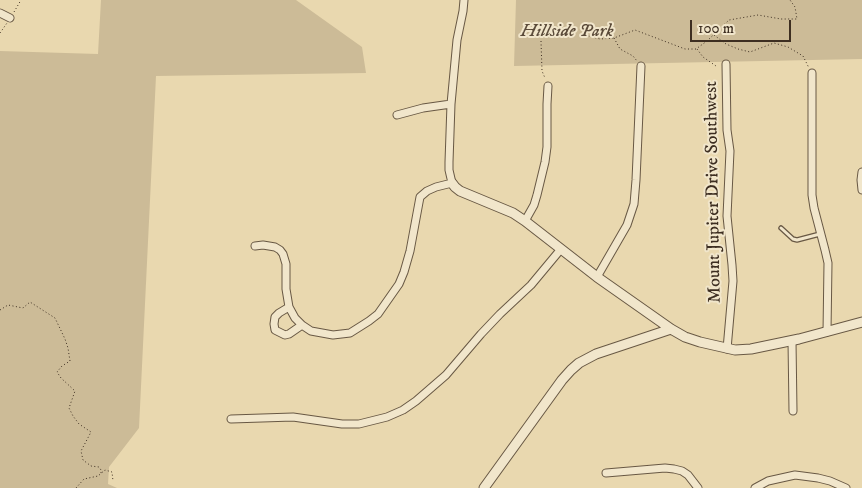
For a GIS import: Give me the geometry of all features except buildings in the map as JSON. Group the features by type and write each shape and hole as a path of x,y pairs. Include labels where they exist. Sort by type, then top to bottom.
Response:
{"street":[{"path":"464,0 457,40 451,104 449,170 455,187 460,191 513,213 597,277 671,329 700,342 727,349 751,350 862,322"},
{"path":"0,13 10,18"},
{"name":"Mount Jupiter Drive Southwest","path":"726,64 730,151 727,216 733,281 727,349"},
{"path":"597,277 628,225 634,204 641,66"},
{"path":"812,73 812,195 828,263 827,332"},
{"path":"525,221 534,205 545,162 548,86"},
{"path":"396,115 423,108 451,104"},
{"path":"862,172 862,190"},
{"path":"256,246 270,246 280,250 283,254 286,264 286,290 289,308 302,325 311,331 321,334 332,335 350,332 378,314 399,284 410,251 420,197 436,187 452,183"},
{"path":"231,419 293,417 342,424 359,424 387,417 403,410 446,375 481,334 531,285 561,249"},
{"path":"289,308 279,313 275,318 275,330 284,335 289,334 302,325"},
{"path":"484,488 562,380 575,366 596,354 671,329"},
{"path":"792,341 793,411"},
{"path":"606,473 665,468 674,469 688,475 698,488"},
{"path":"755,488 768,481 795,475 830,481 846,488"}],"lane":[{"path":"780,228 796,240 821,234"}],"path":[{"path":"585,35 600,39 614,38 635,30 685,49 696,49 708,41 729,20 758,15 780,19 796,19 795,7 790,0"},
{"path":"714,35 738,50 750,52 774,43 788,47 803,56 812,73"},
{"path":"614,38 620,50 633,56 641,66"},
{"path":"541,41 542,71 548,86"},
{"path":"696,49 703,57 716,66 726,64"},
{"path":"0,310 8,305 23,308 30,302 55,318 65,339 70,361 57,372 75,391 69,408 73,416 91,432 80,451 83,460 91,466 99,467 102,470 101,473"},
{"path":"76,488 84,479 98,476 105,470 112,472 114,481"}],"green space":[{"path":"101,0 296,0 362,47 366,73 156,76 139,428 109,467 108,484 117,488 0,488 0,51 98,54"},
{"name":"Hillside Park","path":"516,0 862,0 862,59 514,66"}]}
